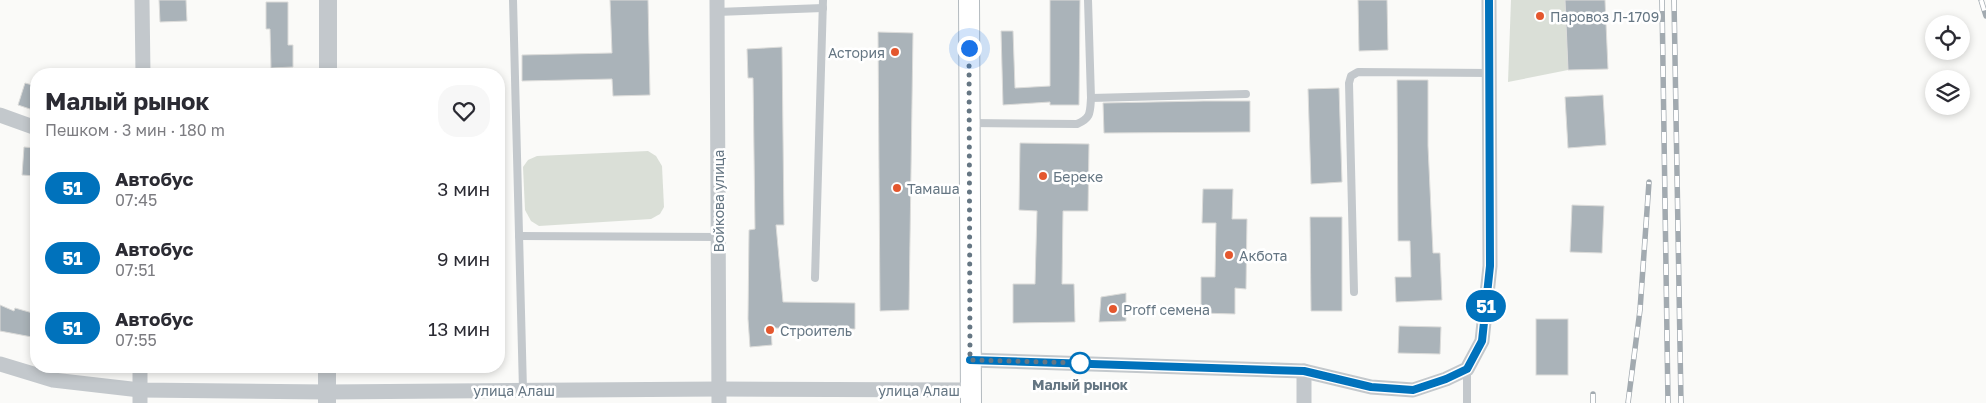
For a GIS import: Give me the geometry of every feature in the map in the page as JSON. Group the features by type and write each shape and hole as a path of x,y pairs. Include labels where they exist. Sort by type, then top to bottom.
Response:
{"main road":[{"path":"969,0 971,397"}],"street":[{"path":"142,0 143,68"},
{"path":"328,0 328,68"},
{"path":"970,360 1304,371 1371,387 1413,390 1446,379 1467,369 1482,341 1490,266 1489,0"},
{"name":"Войкова улица","path":"717,6 719,396"},
{"path":"0,115 30,126"},
{"name":"улица Алаш","path":"0,364 53,380 140,396 971,397"},
{"path":"1304,371 1304,403"},
{"path":"140,373 140,396"},
{"path":"327,373 327,397"}],"lane":[{"path":"513,0 523,397"},
{"path":"969,123 1077,124 1086,120 1090,112 1091,98 1088,0"},
{"path":"717,6 823,4 815,278"},
{"path":"1354,292 1349,83 1351,76 1358,72 1490,73"},
{"path":"1091,98 1246,94"},
{"path":"519,236 718,237"},
{"path":"1467,369 1467,403"}],"shaded area":[{"path":"1511,0 1565,0 1568,70 1508,82"},
{"path":"648,151 656,156 662,166 664,207 660,214 651,219 539,226 531,221 525,210 523,167 528,160 537,156"}],"building":[{"path":"159,0 186,0 187,21 160,22"},
{"path":"610,0 648,0 650,95 613,96 612,79 522,81 522,55 612,53"},
{"path":"1050,0 1080,0 1079,105 1050,105 1050,102 1003,105 1001,31 1013,31 1015,88 1050,86"},
{"path":"1358,0 1387,0 1388,50 1359,51"},
{"path":"1565,0 1605,0 1608,69 1568,70"},
{"path":"266,2 288,2 288,45 293,45 293,67 271,68 270,29 266,29"},
{"path":"878,32 913,33 909,310 880,311"},
{"path":"782,47 784,225 776,225 783,302 855,303 855,329 771,328 772,345 750,347 748,319 749,230 755,229 753,78 748,78 747,49"},
{"path":"1397,80 1428,80 1428,146 1433,253 1440,253 1442,300 1396,302 1395,277 1411,277 1410,241 1398,241"},
{"path":"25,83 30,84 30,109 18,105"},
{"path":"1339,88 1342,182 1311,184 1308,89"},
{"path":"1603,95 1606,145 1568,148 1565,97"},
{"path":"1250,101 1250,132 1104,133 1103,103"},
{"path":"1020,143 1089,144 1088,211 1063,211 1062,284 1074,284 1075,322 1013,323 1013,284 1035,284 1037,211 1019,210"},
{"path":"24,147 30,148 30,176 22,175"},
{"path":"1203,189 1233,189 1232,219 1247,219 1246,289 1235,288 1235,314 1201,313 1201,277 1215,277 1216,223 1202,223"},
{"path":"1572,205 1604,206 1602,253 1570,252"},
{"path":"1310,217 1342,217 1342,311 1311,311"},
{"name":"Proff семена","path":"1126,293 1126,321 1099,322 1101,297"},
{"path":"0,305 14,311 15,308 30,312 30,337 0,331"},
{"path":"1536,319 1568,319 1568,375 1536,375"},
{"path":"1399,326 1441,327 1440,354 1398,353"}],"railway":[{"path":"1662,0 1668,403"},
{"path":"1674,0 1681,403"},
{"path":"1981,0 1986,16"},
{"path":"1628,403 1640,310 1649,182"},
{"path":"1593,394 1593,403"}],"bus line":[{"name":"51","path":"970,360 1304,371 1371,387 1413,390 1446,379 1467,369 1482,341 1490,266 1489,0"}],"place":[{"name":"Паровоз Л-1709","path":"1540,16"},
{"name":"Астория","path":"895,52"},
{"name":"Береке","path":"1043,176"},
{"name":"Тамаша","path":"897,188"},
{"name":"Акбота","path":"1229,255"},
{"name":"Proff семена","path":"1113,309"},
{"name":"Строитель","path":"770,330"},
{"name":"Малый рынок","path":"1080,363"}],"route":[{"path":"969,48 970,360 1080,363"}]}
